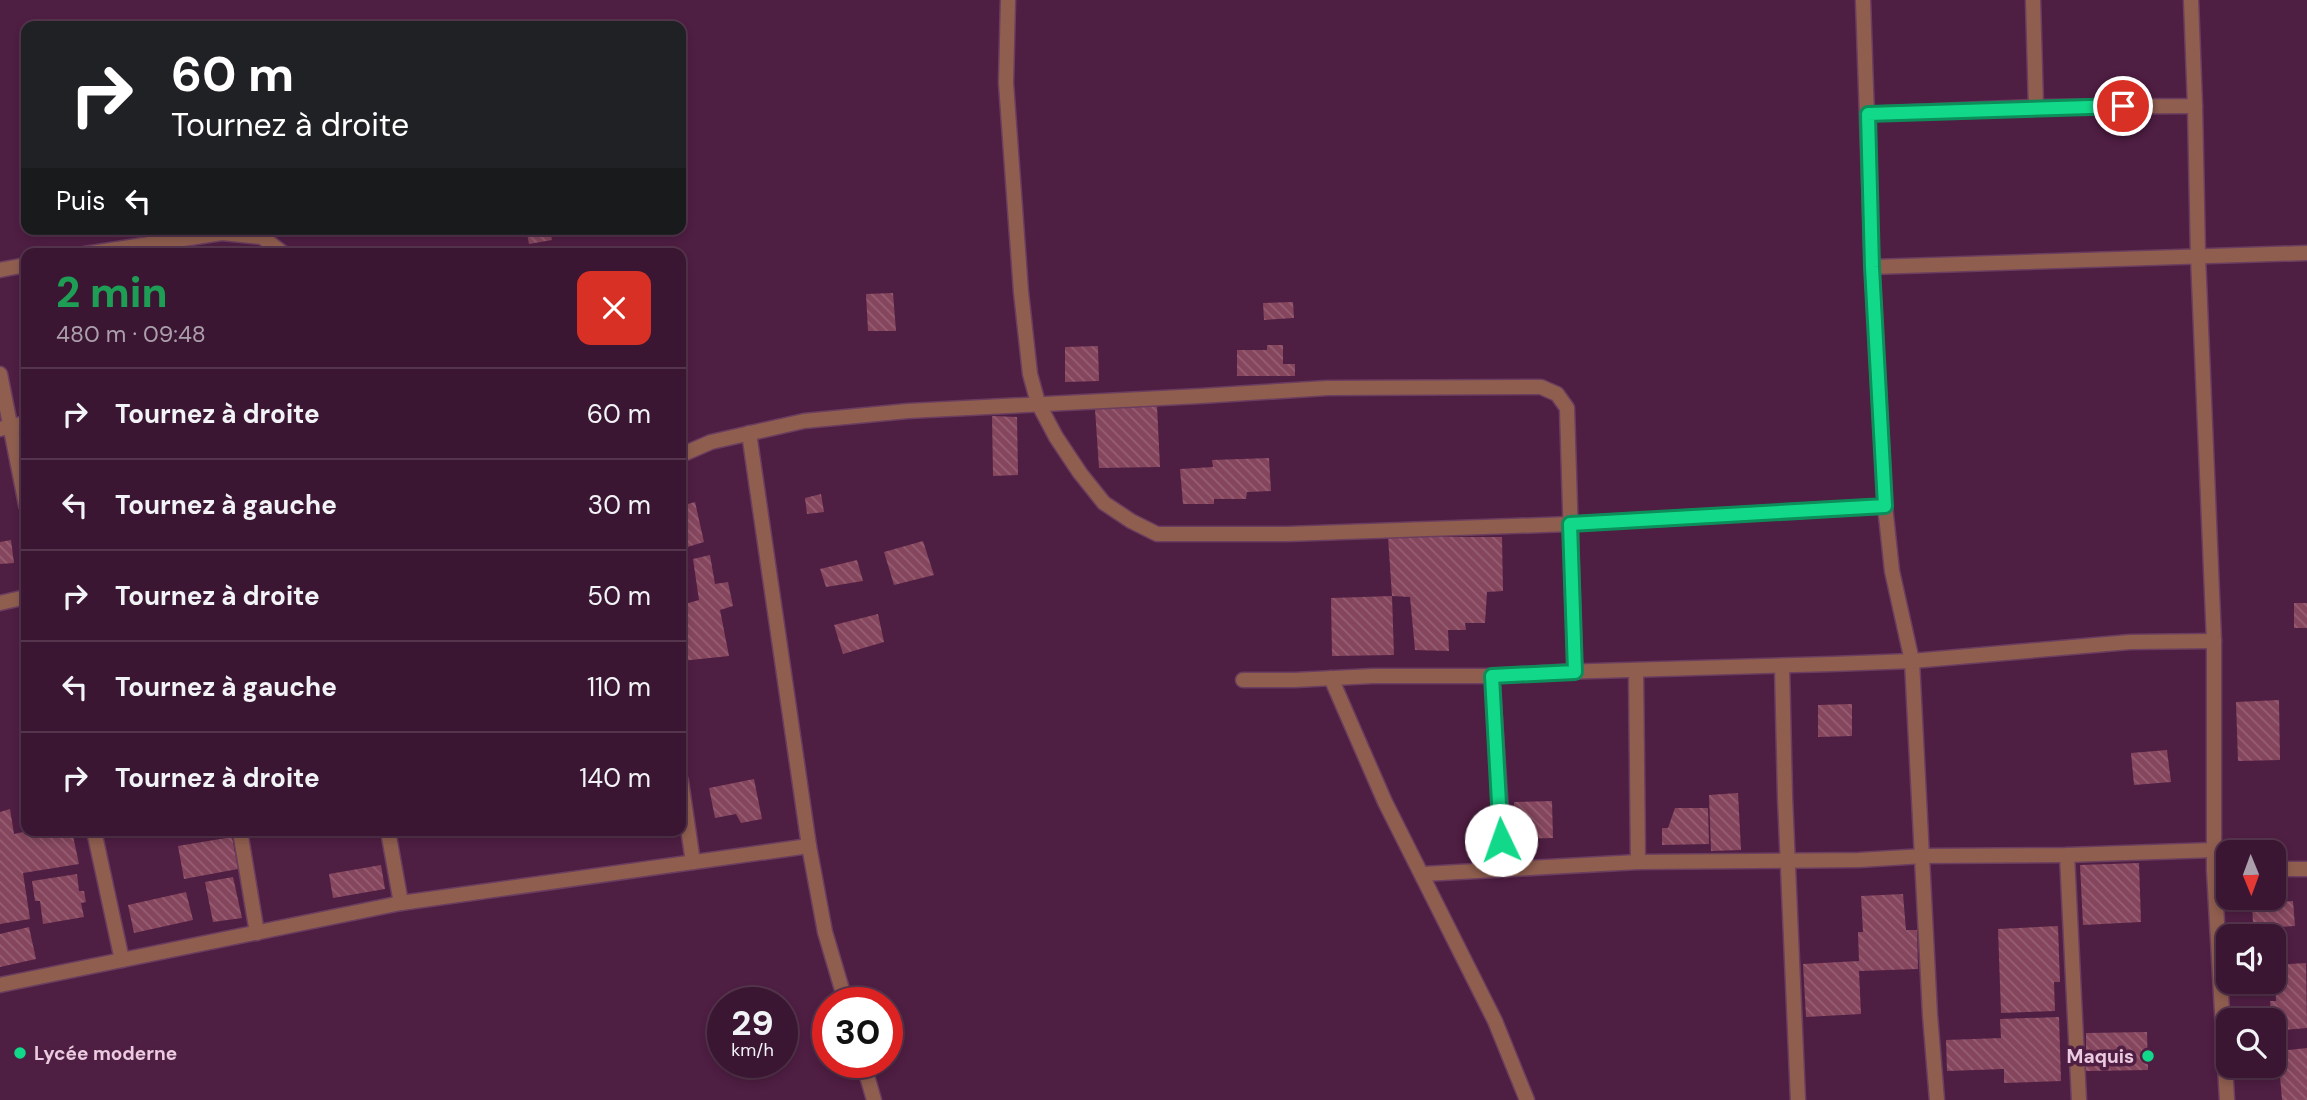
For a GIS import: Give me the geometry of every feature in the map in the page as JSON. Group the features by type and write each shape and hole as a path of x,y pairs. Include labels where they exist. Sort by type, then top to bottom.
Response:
{"street":[{"path":"1008,0 1007,96 1030,374 1038,403 1056,437 1104,503 1130,521 1157,534 1288,534 1570,524 1885,506"},
{"path":"1863,0 1872,267 1885,506 1892,571 1912,661 1930,1015 1937,1100"},
{"path":"2033,0 2036,107"},
{"path":"2191,0 2198,256 2214,641 2216,855"},
{"path":"1868,114 2036,107 2195,106"},
{"path":"124,248 209,235"},
{"path":"242,235 262,237 276,248"},
{"path":"1872,267 2307,253"},
{"path":"0,270 21,266"},
{"path":"0,374 6,428 21,486"},
{"path":"686,453 711,442 817,420 908,411 1327,388 1541,387 1557,394 1567,408 1575,672"},
{"path":"749,433 809,846 825,932 841,987"},
{"path":"0,603 21,598"},
{"path":"1243,680 1492,676 1912,661 2130,642 2214,641"},
{"path":"1782,666 1787,861 1798,1100"},
{"path":"1636,671 1638,862"},
{"path":"1492,676 1505,870"},
{"path":"1331,678 1385,802 1495,1021 1527,1100"},
{"path":"686,815 693,862"},
{"path":"95,836 122,960"},
{"path":"241,836 257,933"},
{"path":"389,836 401,903"},
{"path":"0,985 401,903 809,846"},
{"path":"1423,874 1638,862 1787,861 2214,850"},
{"path":"2067,855 2079,1100"},
{"path":"2286,869 2307,869"},
{"path":"2222,910 2227,1100"},
{"path":"868,1078 874,1100"}],"building":[{"path":"527,235 551,235 552,240 529,244"},
{"path":"893,293 896,331 868,331 866,294"},
{"path":"1293,302 1294,318 1264,320 1263,303"},
{"path":"1267,345 1283,345 1283,364 1295,364 1295,376 1237,376 1237,350 1267,350"},
{"path":"1098,346 1099,381 1065,382 1065,347"},
{"path":"1157,406 1160,467 1099,468 1095,409"},
{"path":"992,416 1017,417 1018,475 993,476"},
{"path":"1269,458 1271,491 1247,492 1246,499 1214,499 1214,504 1183,504 1180,469 1213,467 1212,460"},
{"path":"821,494 824,512 807,514 805,498"},
{"path":"695,502 704,542 686,547 686,505"},
{"path":"1388,537 1502,537 1503,591 1487,592 1485,623 1465,623 1466,630 1448,630 1449,651 1415,650 1410,597 1392,596"},
{"path":"11,540 14,563 0,564 0,542"},
{"path":"923,541 934,575 894,585 884,552"},
{"path":"710,555 715,584 728,582 733,606 720,610 729,656 686,660 686,604 699,600 693,559"},
{"path":"857,560 863,581 826,587 820,569"},
{"path":"1392,596 1394,655 1332,656 1331,598"},
{"path":"2294,603 2307,603 2307,628 2294,628"},
{"path":"878,614 884,642 843,654 834,625"},
{"path":"2279,700 2280,760 2238,761 2236,702"},
{"path":"1852,704 1852,736 1818,737 1818,705"},
{"path":"2167,750 2171,782 2134,785 2131,753"},
{"path":"754,779 762,819 741,823 736,814 715,818 709,788"},
{"path":"1738,793 1741,850 1711,851 1709,795"},
{"path":"1552,801 1553,838 1515,839 1514,802"},
{"path":"1675,808 1708,808 1709,844 1662,845 1662,828 1668,828"},
{"path":"10,809 14,834 73,836 79,864 23,873 30,919 0,924 0,812"},
{"path":"232,837 238,869 184,879 178,846"},
{"path":"2139,863 2141,922 2083,925 2080,865"},
{"path":"381,865 385,889 333,898 329,874"},
{"path":"77,874 79,891 84,891 86,902 81,903 84,917 43,924 40,901 35,901 32,881"},
{"path":"233,877 242,918 213,922 205,882"},
{"path":"186,892 193,920 134,933 128,905"},
{"path":"1903,894 1906,930 1917,930 1918,969 1859,971 1861,1014 1806,1017 1803,964 1859,961 1858,932 1863,932 1861,896"},
{"path":"2293,901 2295,926 2253,923 2252,910 2286,910 2286,902"},
{"path":"2058,926 2060,982 2054,982 2055,1011 2001,1013 1998,929"},
{"path":"29,927 36,959 0,967 0,934"},
{"path":"2306,963 2307,1028 2286,1030 2286,1008 2271,1008 2270,1001 2276,1001 2276,994 2286,994 2286,964"},
{"path":"2059,1017 2061,1081 2004,1083 2004,1069 1947,1071 1946,1040 2001,1038 2000,1019"},
{"path":"2147,1032 2148,1070 2086,1071 2086,1033"},
{"path":"2307,1048 2307,1100 2282,1100 2280,1078 2286,1078 2286,1050"}],"place":[{"name":"Lycée moderne","path":"20,1053"},
{"name":"Maquis","path":"2148,1056"}],"route":[{"path":"1501,840 1492,676 1575,672 1570,524 1885,506 1872,267 1868,114 2123,106"}]}
